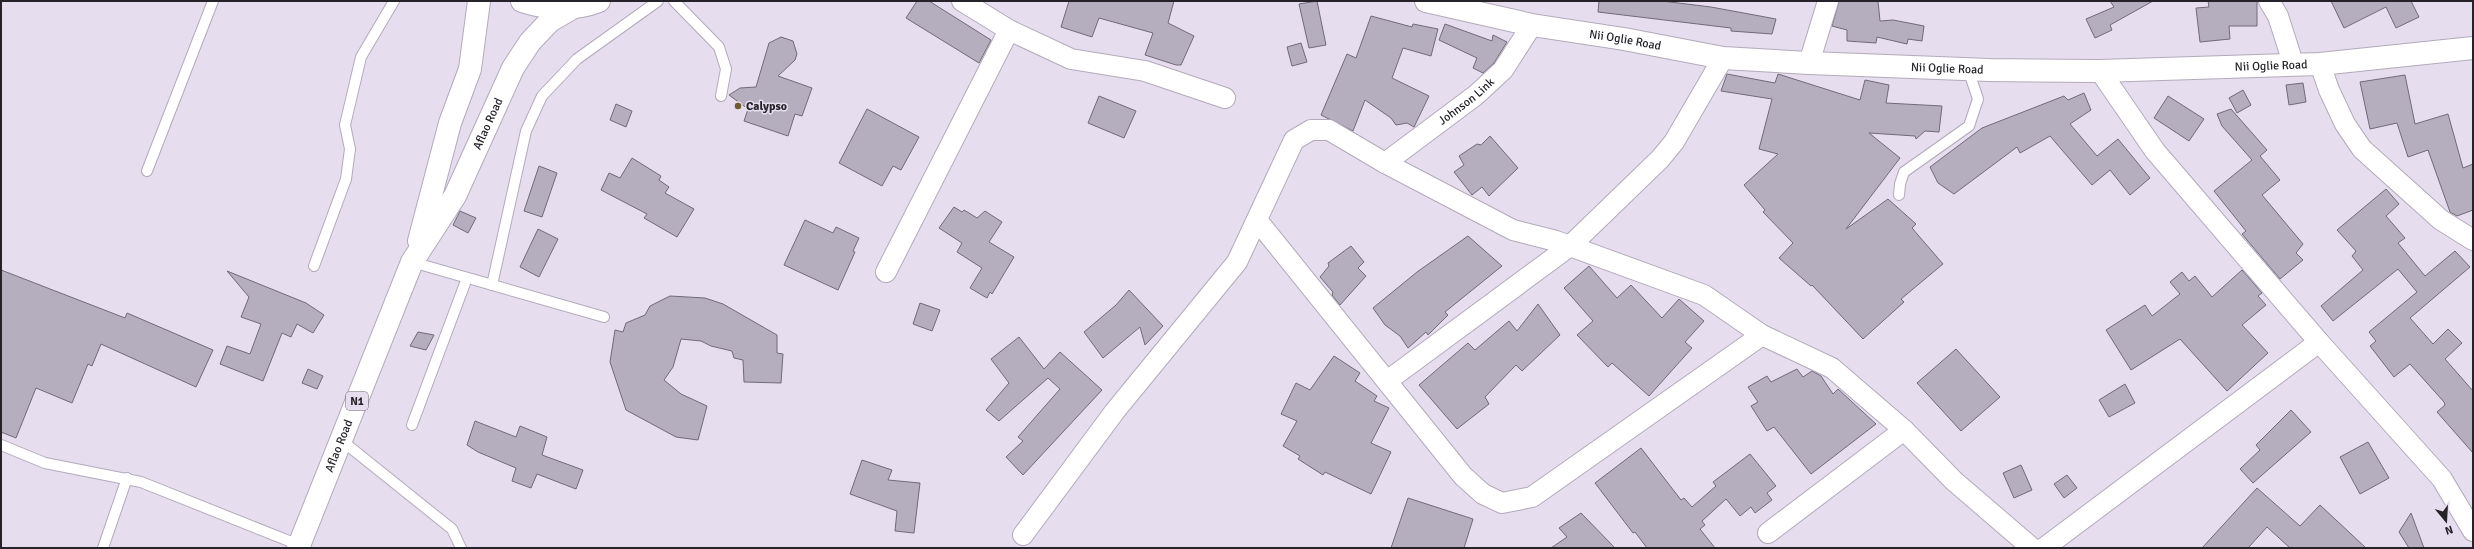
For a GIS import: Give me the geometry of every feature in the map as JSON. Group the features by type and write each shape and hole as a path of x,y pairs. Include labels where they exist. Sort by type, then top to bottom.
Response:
{"main road":[{"name":"Aflao Road","path":"298,547 414,258 429,197 450,123 470,69 479,1"},
{"name":"N1","path":"522,1 538,6 574,8 599,1"},
{"name":"Nii Oglie Road","path":"1426,1 1532,25 1624,39 1723,58 1809,63 1968,69 2100,71 2293,63 2320,64 2473,48"},
{"name":"Aflao Road","path":"414,258 455,196 513,68 530,42 550,21 574,8"}],"street":[{"path":"962,1 1008,30 1071,58 1145,71 1225,98"},
{"path":"1809,63 1828,1"},
{"path":"2269,1 2278,16 2293,63"},
{"name":"Johnson Link","path":"1385,163 1476,95 1503,70 1532,25"},
{"path":"886,272 1008,30"},
{"path":"1387,381 1570,246 1660,159 1674,142 1723,58"},
{"path":"2320,64 2329,90 2345,124 2362,149 2441,220 2473,240"},
{"path":"2100,71 2155,151 2320,342 2442,478 2473,531"},
{"path":"1023,535 1115,411 1237,262 1294,140 1311,130 1329,130 1385,163 1512,230 1570,246 1704,295 1762,336 1832,368 1904,430 1954,481 2032,548"},
{"path":"1257,220 1463,476 1483,494 1502,503 1532,497 1762,336"},
{"path":"2044,548 2320,342"},
{"path":"1768,533 1904,430"}],"lane":[{"path":"147,171 213,1"},
{"path":"314,266 346,179 350,149 345,125 361,57 394,1"},
{"path":"492,285 526,131 542,96 576,59 658,1"},
{"path":"674,1 719,47 726,69 721,96"},
{"path":"1899,195 1900,184 1904,172 1969,126 1978,99 1968,69"},
{"path":"414,258 467,278 604,317"},
{"path":"412,425 467,278"},
{"path":"341,440 452,529 461,548"},
{"path":"1,445 45,463 127,478 298,547"},
{"path":"103,548 127,478"}],"building":[{"path":"917,1 929,1 991,40 979,63 906,18"},
{"path":"1069,1 1174,1 1168,23 1194,36 1181,65 1176,65 1145,55 1153,33 1099,18 1092,37 1061,27"},
{"path":"1317,1 1326,45 1309,48 1299,4"},
{"path":"1599,1 1662,1 1711,7 1776,19 1772,34 1731,31 1731,28 1598,12"},
{"path":"1839,1 1878,1 1880,21 1893,20 1924,26 1922,41 1908,39 1907,44 1877,37 1876,43 1847,41 1847,30 1832,26"},
{"path":"2110,1 2153,1 2110,25 2112,30 2095,38 2086,19 2114,7"},
{"path":"2208,1 2257,1 2257,26 2229,26 2230,39 2200,42 2196,8 2209,7"},
{"path":"2331,1 2411,1 2419,17 2396,28 2386,7 2344,28"},
{"path":"1371,16 1412,27 1413,24 1438,29 1431,56 1403,48 1392,78 1429,96 1414,127 1407,123 1396,125 1391,118 1365,100 1353,131 1321,115 1347,54 1356,58"},
{"path":"1445,24 1492,41 1493,35 1507,42 1494,63 1483,73 1473,68 1477,58 1439,40"},
{"path":"781,37 793,41 797,54 795,60 778,76 812,88 802,116 795,114 788,136 744,121 748,109 729,95 740,88 756,87 769,43"},
{"path":"1301,43 1307,62 1292,66 1287,47"},
{"path":"1727,74 1775,83 1778,74 1860,100 1865,80 1889,85 1886,103 1942,106 1939,132 1925,131 1916,139 1915,136 1869,133 1900,158 1846,229 1888,199 1916,224 1912,228 1943,264 1901,299 1904,302 1863,339 1812,285 1811,286 1779,258 1793,243 1763,212 1765,210 1744,185 1778,154 1759,149 1772,99 1721,91"},
{"path":"2405,75 2415,124 2448,114 2463,168 2473,164 2473,210 2457,216 2450,212 2428,150 2408,157 2397,123 2370,129 2360,82"},
{"path":"2303,83 2306,102 2289,105 2286,85"},
{"path":"2243,90 2251,105 2237,113 2229,98"},
{"path":"2084,93 2091,110 2070,124 2097,156 2118,139 2150,178 2130,195 2110,170 2092,185 2050,136 2020,153 2017,147 1954,194 1938,183 1930,167 1982,128 2064,96 2068,100"},
{"path":"1099,96 1136,111 1124,138 1088,123"},
{"path":"2168,96 2204,119 2189,141 2154,118"},
{"path":"616,104 632,111 626,127 610,120"},
{"path":"867,109 919,137 901,170 893,166 882,186 839,163"},
{"path":"2231,109 2267,150 2260,156 2280,180 2262,195 2303,244 2296,253 2303,260 2280,279 2242,234 2246,231 2214,191 2252,160 2222,126 2217,114"},
{"path":"1490,136 1518,168 1489,196 1482,187 1472,195 1454,172 1464,165 1459,156 1477,144 1481,145"},
{"path":"632,158 661,176 659,180 669,187 665,193 694,209 677,237 644,218 647,214 601,190 609,173 620,178"},
{"path":"539,166 557,173 542,217 524,211"},
{"path":"2386,189 2399,204 2386,216 2405,238 2398,243 2425,276 2455,251 2470,267 2410,318 2433,344 2448,329 2462,343 2445,359 2473,391 2473,453 2437,412 2445,405 2444,402 2410,364 2394,377 2370,346 2376,341 2369,332 2417,292 2398,269 2333,321 2321,306 2363,270 2352,256 2356,251 2337,230"},
{"path":"954,207 962,212 964,210 977,218 985,211 1002,222 989,242 1014,257 992,294 990,292 987,298 970,288 982,268 957,252 962,243 939,228"},
{"path":"460,211 476,218 468,233 453,225"},
{"path":"805,220 833,233 836,227 859,238 853,251 855,252 838,290 784,265"},
{"path":"538,229 558,239 539,277 520,267"},
{"path":"1468,236 1502,266 1445,312 1448,315 1428,335 1426,332 1408,348 1400,336 1385,325 1373,308 1417,272"},
{"path":"1351,246 1364,262 1358,268 1366,276 1340,305 1332,295 1333,292 1320,277 1329,266 1328,263"},
{"path":"1589,266 1617,298 1631,285 1662,318 1679,299 1704,321 1685,342 1692,348 1649,396 1612,363 1608,367 1577,335 1593,321 1564,288"},
{"path":"1,270 125,318 127,313 213,350 196,387 101,344 92,366 88,364 72,403 36,388 16,438 1,432"},
{"path":"2242,270 2262,293 2258,296 2266,305 2242,325 2268,353 2227,391 2180,339 2131,370 2106,330 2145,305 2152,316 2180,294 2170,282 2182,272 2189,281 2195,276 2212,297"},
{"path":"227,271 306,303 324,315 313,333 297,324 291,337 282,333 263,381 220,364 227,346 250,354 261,324 241,317 249,297"},
{"path":"1129,290 1163,326 1145,345 1140,327 1103,358 1084,332 1116,305"},
{"path":"670,296 705,298 723,304 777,335 777,353 783,354 781,383 744,382 743,360 734,358 732,351 711,346 701,341 681,339 673,367 664,380 681,394 707,406 698,440 676,437 626,410 610,362 615,330 623,332 626,323 645,315 650,306"},
{"path":"920,303 940,310 932,331 913,324"},
{"path":"1538,304 1560,335 1522,371 1516,365 1485,397 1489,404 1457,429 1419,385 1468,343 1475,350 1509,321 1517,331"},
{"path":"418,332 434,335 426,350 410,346"},
{"path":"1019,337 1044,369 1060,352 1102,390 1023,475 1006,457 1023,441 1018,437 1060,389 1048,378 999,421 986,410 1009,383 991,359"},
{"path":"1956,349 2000,397 1961,431 1917,383"},
{"path":"1334,356 1360,373 1355,381 1377,396 1374,401 1389,408 1371,443 1391,452 1371,494 1325,472 1323,475 1298,459 1300,456 1283,446 1297,421 1281,414 1296,383 1310,390"},
{"path":"308,369 323,376 317,389 302,383"},
{"path":"1797,369 1803,377 1812,371 1821,376 1833,394 1838,389 1876,424 1811,474 1774,427 1767,431 1751,406 1758,402 1748,387 1767,376 1771,382"},
{"path":"2125,384 2135,403 2109,417 2099,400"},
{"path":"2291,410 2311,432 2253,483 2240,469 2260,450 2256,445"},
{"path":"475,421 516,437 520,426 547,437 542,455 583,470 576,489 537,474 531,488 512,481 516,468 478,452 467,445"},
{"path":"2368,442 2389,478 2360,494 2340,457"},
{"path":"1641,448 1681,500 1684,498 1692,507 1716,486 1713,482 1750,454 1776,486 1767,493 1772,500 1755,513 1751,507 1740,516 1726,499 1702,521 1705,525 1700,529 1715,548 1647,548 1635,532 1633,533 1595,483"},
{"path":"862,460 892,470 888,480 920,483 914,533 895,531 897,511 850,494"},
{"path":"2021,465 2032,490 2014,498 2003,473"},
{"path":"2067,475 2077,488 2064,498 2054,484"},
{"path":"2257,488 2300,526 2320,505 2366,548 2290,548 2267,527 2248,548 2202,548"},
{"path":"1408,498 1473,519 1464,548 1391,548"},
{"path":"1581,513 1615,548 1551,548 1567,537 1559,528"},
{"path":"2411,513 2424,548 2409,548 2399,532"}],"place":[{"name":"Calypso","path":"738,106"}]}
